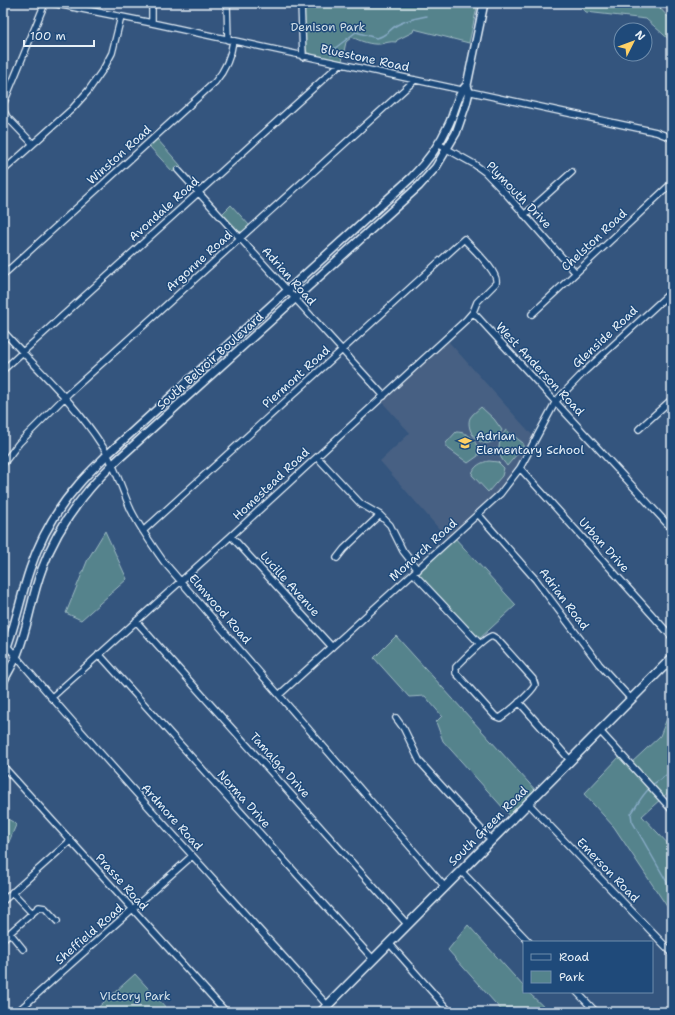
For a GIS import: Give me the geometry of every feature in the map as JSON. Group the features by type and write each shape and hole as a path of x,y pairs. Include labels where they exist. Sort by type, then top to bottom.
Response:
{"main road":[{"name":"South Green Road","path":"321,1012 672,658"}],"street":[{"path":"32,144 7,117 3,105 44,3"},
{"name":"Bluestone Road","path":"52,3 70,5 415,80 466,89 656,132 672,138"},
{"path":"152,3 152,23"},
{"name":"Winston Road","path":"3,275 215,82 228,64 232,53 227,3"},
{"path":"301,3 303,56"},
{"name":"South Belvoir Boulevard","path":"3,682 16,657 41,570 54,539 84,494 114,464 419,186 436,167 447,149 461,120 484,3"},
{"path":"3,171 76,105 96,80 112,53 121,17"},
{"name":"Avondale Road","path":"3,370 340,64"},
{"name":"Argonne Road","path":"3,464 19,443 64,398 415,80"},
{"name":"South Belvoir Boulevard","path":"3,657 5,644 16,622 30,570 37,552 67,498 78,484 108,454 412,178 426,162 438,144 466,89"},
{"name":"Plymouth Drive","path":"438,144 474,164 485,172 576,272"},
{"name":"Adrian Road","path":"178,170 384,396"},
{"path":"524,215 572,172"},
{"name":"Chelston Road","path":"532,314 672,183"},
{"name":"Piermont Road","path":"143,531 464,239 494,272 497,280"},
{"name":"Homestead Road","path":"51,698 231,536 466,320 473,312 477,302 494,287 497,280"},
{"name":"Glenside Road","path":"556,402 584,372 672,291"},
{"name":"West Anderson Road","path":"473,312 672,529"},
{"name":"Elmwood Road","path":"3,331 64,398 90,429 108,454 114,464 132,512 164,562 445,887"},
{"path":"639,430 672,399"},
{"name":"Monarch Road","path":"279,695 500,494 520,468 556,402"},
{"path":"317,457 361,504 380,515 390,525 405,555 416,572 480,644"},
{"name":"Urban Drive","path":"520,468 672,637"},
{"name":"Adrian Road","path":"478,514 533,576 595,659 631,699"},
{"path":"337,558 344,549 380,515"},
{"name":"Lucille Avenue","path":"231,536 332,647"},
{"name":"Tamalga Drive","path":"136,621 407,924"},
{"path":"488,637 495,637 535,682 535,687 502,717 497,718 456,673 456,667 480,644 488,637"},
{"name":"Ardmore Road","path":"5,644 51,698 327,1005"},
{"name":"Norma Drive","path":"99,654 373,959"},
{"path":"519,702 570,760"},
{"path":"396,718 404,729 420,762 491,840"},
{"path":"599,730 672,810"},
{"name":"Prasse Road","path":"3,766 222,1011"},
{"name":"Emerson Road","path":"528,803 672,953"},
{"path":"3,901 70,841"},
{"name":"Sheffield Road","path":"17,1012 192,856"},
{"path":"460,871 528,941"},
{"path":"12,892 32,913"},
{"path":"3,939 39,907 45,908 57,921"},
{"path":"10,933 23,949"},
{"path":"389,943 450,1012"},
{"path":"578,993 596,1012"}],"shaded area":[{"path":"655,3 672,3 672,21"},
{"name":"Adrian Elementary School","path":"448,341 534,437 520,463 503,486 447,538 380,461 410,433 382,402"}],"green space":[{"name":"Denison Park","path":"304,3 478,3 469,43 414,29 413,32 397,40 396,42 373,44 352,37 346,42 342,61 311,55 307,52 305,48"},
{"path":"578,3 655,3 672,21 672,42 653,25 653,22 649,22 646,19 586,12"},
{"path":"157,139 181,166 173,172 149,146"},
{"path":"231,205 250,226 243,232 238,231 222,214"},
{"path":"481,407 494,419 502,430 496,439 490,443 484,443 478,440 470,430 470,418"},
{"path":"506,430 523,443 523,447 507,466 499,452 501,438"},
{"path":"456,432 461,432 469,436 473,439 477,446 478,456 468,463 446,447 446,443"},
{"path":"489,461 498,462 504,468 502,476 488,492 472,475 474,469 478,465"},
{"path":"105,531 127,579 81,620 66,613 88,559"},
{"path":"454,537 516,605 477,641 414,574"},
{"path":"396,636 538,793 513,819 443,741 436,722 442,716 425,696 409,697 374,658"},
{"path":"672,706 672,789 642,816 672,848 672,914 614,827 584,794 621,755 630,764 660,736"},
{"path":"3,815 16,825 3,856"},
{"path":"468,925 523,986 523,993 529,993 549,1012 503,1012 448,950"},
{"name":"Victory Park","path":"135,974 170,1012 93,1012"}],"waterway":[{"path":"331,55 334,49 356,32 376,38 384,35 400,23 427,16"},
{"path":"652,785 672,771"},
{"path":"650,788 631,814 632,821 672,891"}],"place":[{"name":"Adrian Elementary School","path":"465,443"}]}
